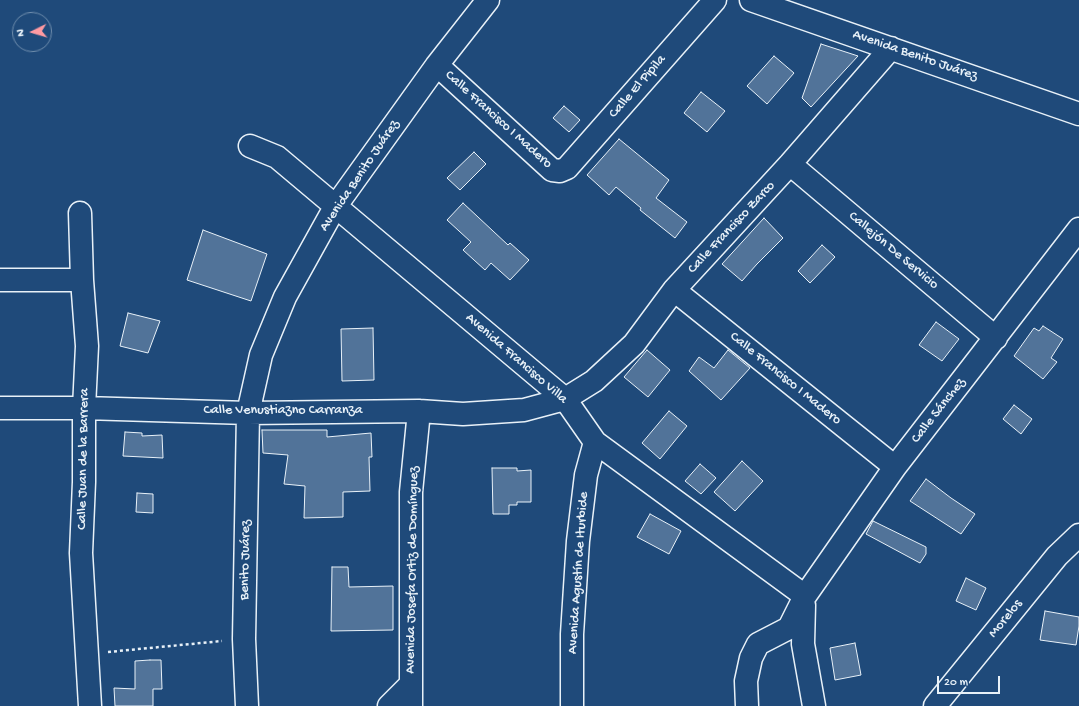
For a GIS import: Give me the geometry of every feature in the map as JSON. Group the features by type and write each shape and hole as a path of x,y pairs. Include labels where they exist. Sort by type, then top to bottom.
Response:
{"street":[{"name":"Avenida Benito Juárez","path":"248,413 262,354 285,297 335,207 437,65 488,0"},
{"name":"Calle El Pipila","path":"560,171 567,168 715,0"},
{"name":"Avenida Benito Juárez","path":"751,0 1079,114"},
{"name":"Calle Francisco Zarco","path":"565,399 594,381 634,344 674,290 790,164 891,48"},
{"name":"Calle Francisco I Madero","path":"437,65 552,170 560,171"},
{"name":"Avenida Francisco Villa","path":"250,146 277,158 565,399 595,442 805,596"},
{"name":"Callejón De Servicio","path":"790,164 996,338"},
{"name":"Calle Juan de la Barrera","path":"80,213 82,280 87,346 84,408 82,553 90,706"},
{"name":"Calle Sánchez","path":"805,596 895,467 1079,229"},
{"path":"0,280 82,280"},
{"name":"Calle Francisco I Madero","path":"674,290 895,467"},
{"name":"Calle Venustiazno Carranza","path":"0,408 84,408 248,413 419,411 463,414 524,410 565,399"},
{"name":"Avenida Josefa Ortiz de Domínguez","path":"411,706 411,492 419,411"},
{"name":"Benito Juárez","path":"247,706 244,639 248,413"},
{"name":"Avenida Agustín de Iturbide","path":"572,706 572,634 578,541 586,476 595,442"},
{"name":"Morelos","path":"935,706 1057,556 1079,535"},
{"path":"747,706 746,681 751,658 758,644 789,628 805,596"},
{"path":"805,596 803,644 814,706"},
{"path":"389,706 411,684"}],"path":[{"path":"88,654 244,639"}],"building":[{"path":"821,44 858,56 811,107 802,98"},
{"path":"774,56 794,73 767,104 747,86"},
{"path":"701,92 725,111 707,132 684,113"},
{"path":"564,106 580,120 569,132 553,118"},
{"path":"619,139 669,180 656,198 687,222 675,238 640,210 641,208 616,187 609,195 587,175"},
{"path":"474,152 486,164 460,190 447,178"},
{"path":"463,203 508,245 510,243 529,260 510,280 491,263 485,270 463,250 471,242 447,220"},
{"path":"764,218 783,238 742,281 722,264"},
{"path":"203,230 267,254 251,301 187,280"},
{"path":"822,245 835,257 810,283 798,271"},
{"path":"128,313 160,321 148,353 120,346"},
{"path":"936,322 959,339 942,361 919,345"},
{"path":"1043,326 1063,339 1051,358 1057,362 1043,379 1014,356 1034,328 1039,331"},
{"path":"373,328 374,380 342,381 341,329"},
{"path":"647,350 670,370 648,397 624,377"},
{"path":"728,350 750,368 721,400 689,371 699,357 714,368"},
{"path":"1014,405 1032,419 1021,434 1003,419"},
{"path":"669,411 687,426 660,459 642,443"},
{"path":"262,430 327,430 327,437 371,433 372,457 369,457 370,491 343,492 343,517 304,518 305,486 284,484 288,455 263,453"},
{"path":"125,432 142,433 142,436 162,435 163,458 123,456"},
{"path":"742,461 763,481 735,511 714,492"},
{"path":"700,464 716,478 701,494 685,481"},
{"path":"492,468 517,468 517,471 531,470 531,502 517,502 517,505 509,505 509,514 493,514"},
{"path":"926,479 975,514 961,534 910,501"},
{"path":"137,493 153,494 153,513 136,512"},
{"path":"650,514 681,531 669,554 637,537"},
{"path":"873,521 926,547 926,554 920,563 866,534"},
{"path":"332,567 348,567 349,587 393,586 393,630 331,631"},
{"path":"966,578 986,588 976,610 956,601"},
{"path":"1045,611 1079,617 1076,645 1040,640"},
{"path":"855,643 861,675 835,680 830,648"},
{"path":"161,660 162,689 153,689 153,706 115,706 114,688 135,689 135,661"}]}
